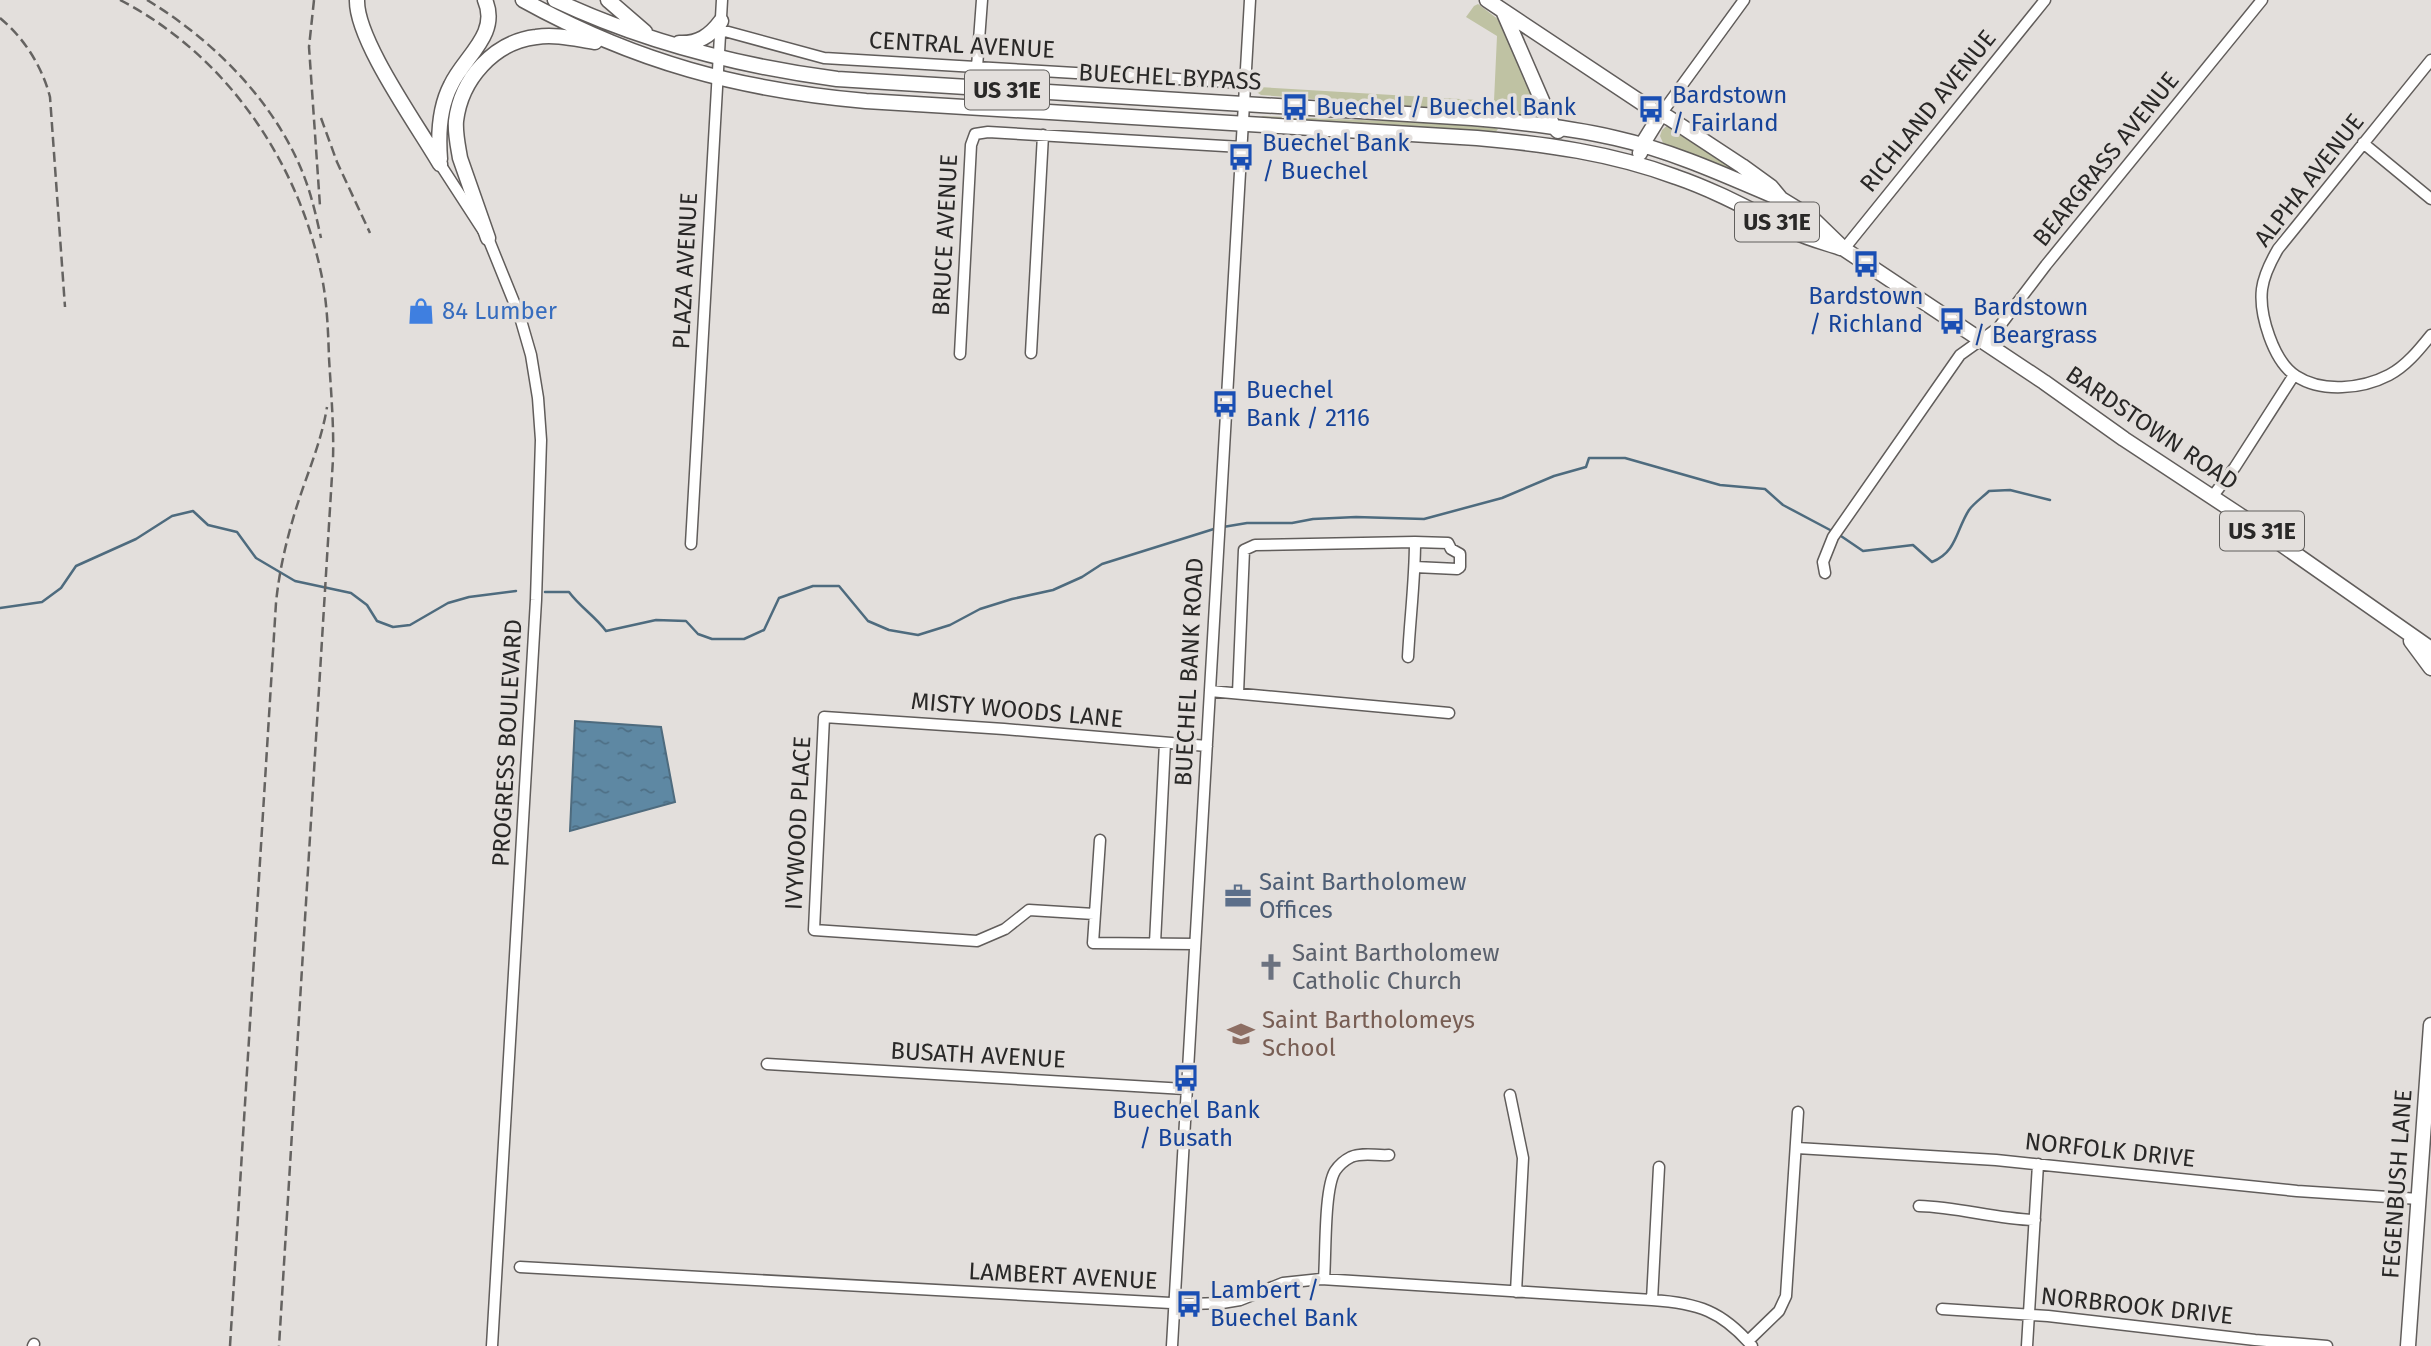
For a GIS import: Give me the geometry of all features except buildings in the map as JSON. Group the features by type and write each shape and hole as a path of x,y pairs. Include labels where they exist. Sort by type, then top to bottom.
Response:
{"main road":[{"path":"357,0 361,26 370,46 440,164"},
{"path":"440,164 440,126 446,96 489,26 490,14 485,0"},
{"name":"BUECHEL BYPASS","path":"523,0 615,46 662,63 717,79 784,92 866,101 1243,115 1367,111 1553,126 1617,138 1643,146 1696,164 1781,199"},
{"name":"BUECHEL BYPASS","path":"555,0 599,20 660,41 770,69 848,80 1500,140 1572,149 1636,163"},
{"path":"608,0 660,41 687,44 701,40 721,26"},
{"name":"BARDSTOWN ROAD","path":"1487,0 1748,170 1771,187 1781,199 1805,214 1844,249 2431,649"},
{"path":"1504,12 1553,126 1572,149"},
{"path":"488,238 458,146 456,120 468,84 493,55 510,44 533,37 563,36 615,46"},
{"path":"1636,163 1661,114"},
{"name":"BARDSTOWN ROAD","path":"1636,163 1704,187 1796,232 1844,249"},
{"path":"1796,232 1805,214"},
{"path":"2401,628 2431,668"},
{"name":"FEGENBUSH LANE","path":"2408,1346 2431,1024"}],"street":[{"name":"PLAZA AVENUE","path":"691,544 722,0"},
{"path":"977,67 982,0"},
{"name":"BUECHEL BANK ROAD","path":"1172,1346 1250,0"},
{"path":"1661,114 1744,0"},
{"name":"RICHLAND AVENUE","path":"1844,249 2045,0"},
{"name":"BEARGRASS AVENUE","path":"1825,573 1823,562 1844,519 1960,355 1999,327 2046,265 2262,0"},
{"name":"CENTRAL AVENUE","path":"721,26 824,58 1245,83"},
{"name":"ALPHA AVENUE","path":"2294,375 2280,357 2265,325 2262,298 2264,279 2278,249 2431,60"},
{"path":"1500,140 1504,121"},
{"name":"BRUCE AVENUE","path":"960,354 973,138 979,131 1241,147"},
{"path":"1031,353 1043,135"},
{"path":"2363,143 2431,199"},
{"name":"PROGRESS BOULEVARD","path":"440,164 488,238 520,317 538,398 541,440 531,691 492,1346"},
{"path":"2212,498 2294,375 2322,386 2355,386 2372,382 2407,363 2431,335"},
{"path":"1238,693 1244,550 1255,544 1415,542 1448,543 1451,550 1461,554 1460,567 1457,569 1415,567"},
{"path":"1408,657 1415,542"},
{"path":"1210,691 1449,713"},
{"name":"MISTY WOODS LANE","path":"824,717 1207,746"},
{"name":"IVYWOOD PLACE","path":"824,717 814,930 977,941 1005,929 1030,910 1094,914"},
{"path":"1154,943 1165,743"},
{"path":"1100,840 1093,943 1195,944"},
{"name":"BUSATH AVENUE","path":"767,1064 1185,1089"},
{"path":"1510,1095 1523,1158 1516,1292"},
{"path":"1750,1344 1779,1311 1786,1296 1798,1112"},
{"name":"NORFOLK DRIVE","path":"1797,1148 2038,1164 2297,1191 2419,1199"},
{"path":"1324,1279 1330,1194 1335,1171 1340,1164 1353,1156 1389,1155"},
{"path":"2027,1346 2038,1164"},
{"path":"1652,1300 1659,1167"},
{"path":"1919,1206 1947,1207 2009,1219 2035,1220"},
{"name":"LAMBERT AVENUE","path":"520,1267 1174,1303 1222,1303 1240,1300 1283,1283 1324,1279 1688,1303 1709,1310 1740,1331 1750,1344"},
{"name":"NORBROOK DRIVE","path":"1942,1309 2030,1315 2327,1346"}],"green space":[{"path":"1478,4 1503,23 1540,112 1535,116 1261,95 1255,91 1258,87 1494,101 1497,36 1466,17"},
{"path":"1261,116 1385,121 1415,119 1488,124 1498,129 1495,133 1266,119"},
{"path":"1669,124 1738,171 1664,145 1660,136"}],"water":[{"path":"575,721 661,727 675,802 570,831"}],"waterway":[{"path":"1223,527 1247,523 1292,523 1356,517 1424,519 1502,498 1554,476 1586,467 1589,458 1625,458 1720,485 1765,489 1783,505 1832,531"},
{"path":"1838,534 1863,551 1913,545 1932,562 1951,546 1969,510 1989,491 2010,490 2050,500"},
{"path":"0,608 42,602 61,588 76,566 136,539 172,516 193,511 208,525 237,532 256,558 295,581 351,593 367,605 377,621 393,627 410,625 448,603 469,597 516,591"},
{"path":"545,592 569,592 606,631 656,620 686,621 698,634 712,639 744,639 764,630 779,598 813,586 839,586 868,621 889,630 918,635 950,625 980,609 1053,590 1082,577 1102,564 1217,528"}],"railway":[{"path":"120,0 157,22 191,48 222,79 249,112 273,148 293,186 320,268 326,302 333,459 279,1346"},
{"path":"147,0 195,33 217,53 238,74 275,120 302,171 321,238"},
{"path":"314,0 309,47 320,206"},
{"path":"0,18 17,34 31,53 50,97 65,307"},
{"path":"321,118 337,162 370,233"},
{"path":"230,1346 276,603 289,535 327,407"}],"place":[{"name":"Buechel / Buechel Bank","path":"1295,107"},
{"name":"Bardstown / Fairland","path":"1651,109"},
{"name":"Buechel Bank / Buechel","path":"1241,157"},
{"name":"Bardstown / Richland","path":"1866,264"},
{"name":"84 Lumber","path":"421,311"},
{"name":"Bardstown / Beargrass","path":"1952,321"},
{"name":"Buechel Bank / 2116","path":"1225,404"},
{"name":"Saint Bartholomew Offices","path":"1238,896"},
{"name":"Saint Bartholomew Catholic Church","path":"1271,967"},
{"name":"Saint Bartholomeys School","path":"1241,1034"},
{"name":"Buechel Bank / Busath","path":"1186,1078"},
{"name":"Lambert / Buechel Bank","path":"1189,1304"}]}
